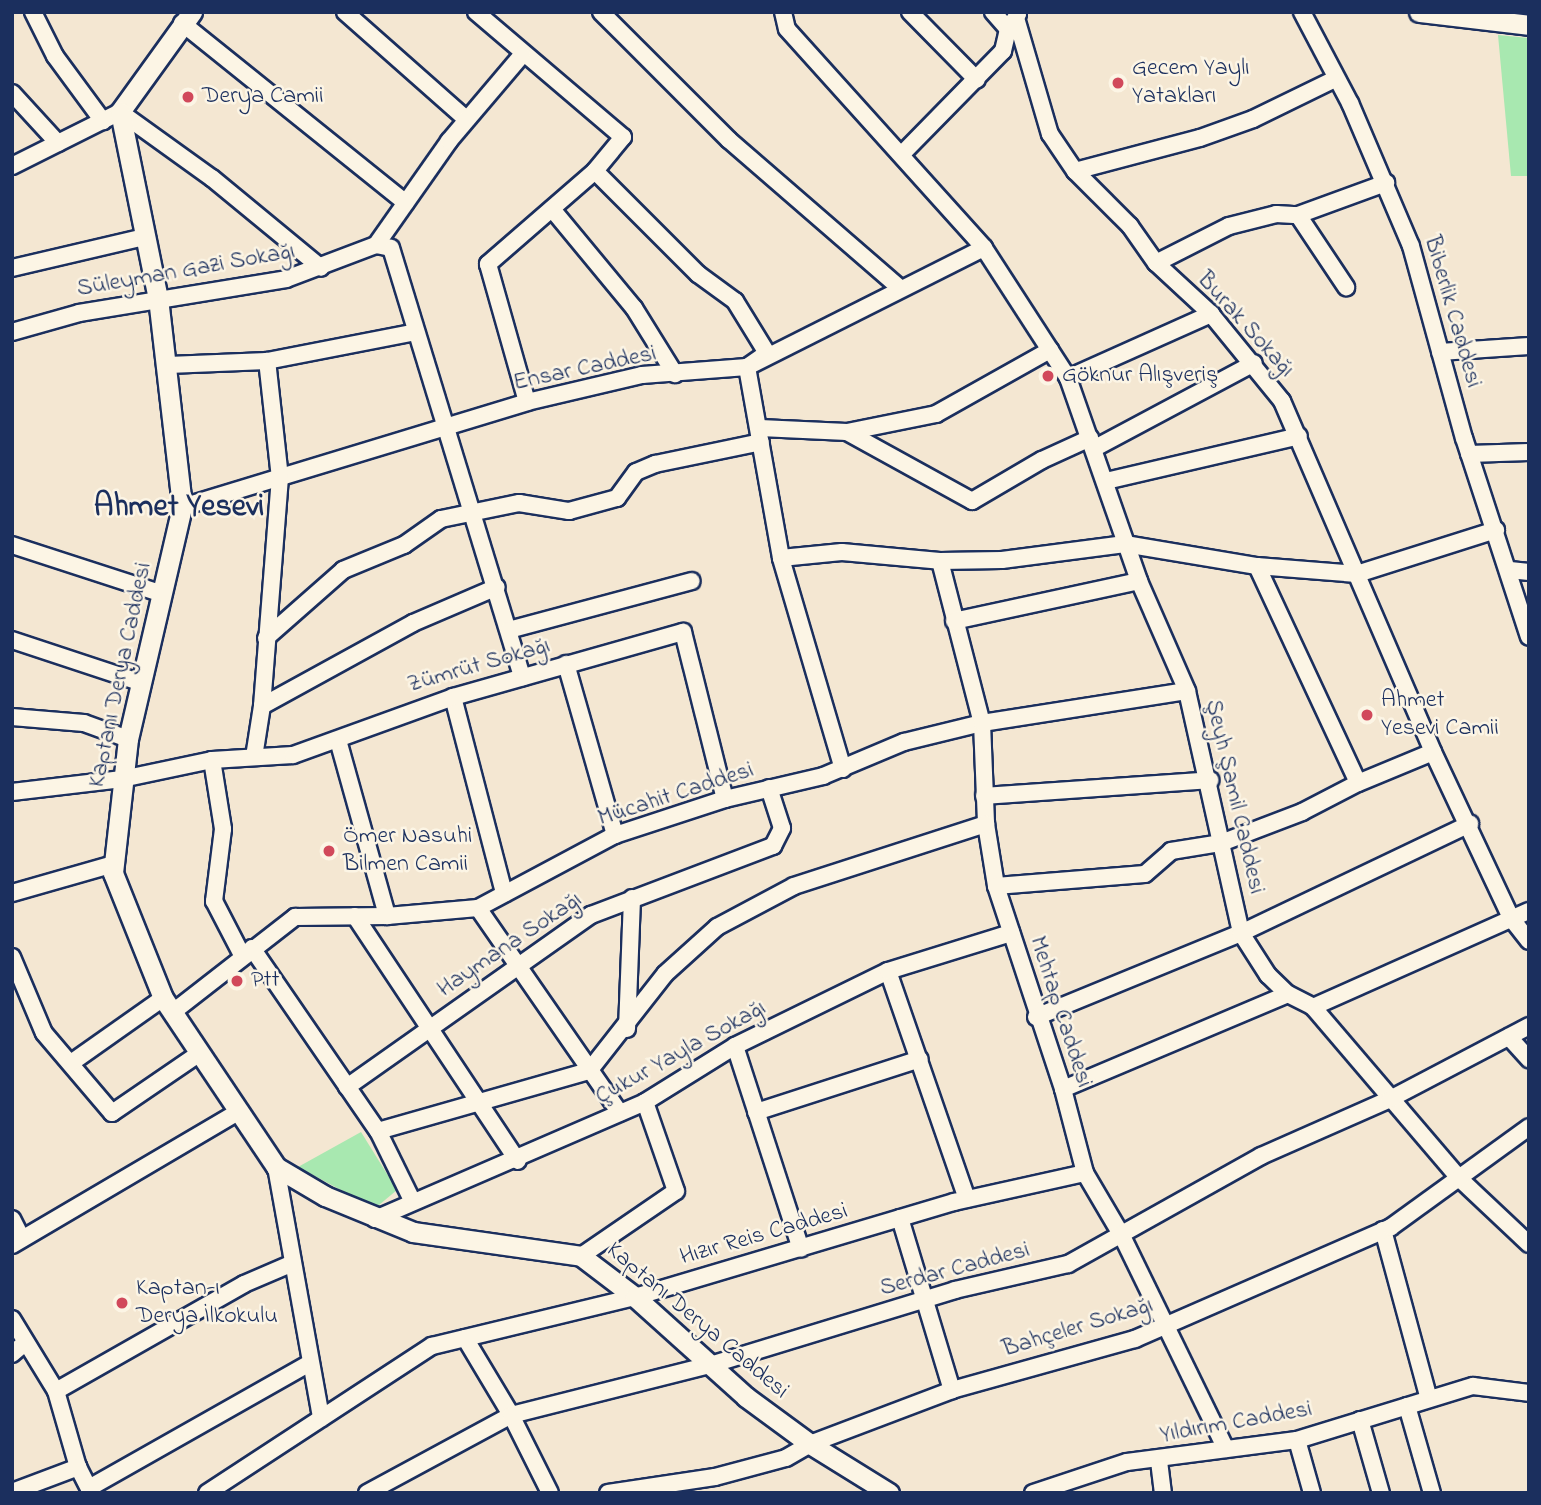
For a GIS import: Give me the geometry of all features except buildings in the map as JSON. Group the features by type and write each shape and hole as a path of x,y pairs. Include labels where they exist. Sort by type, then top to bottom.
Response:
{"street":[{"path":"33,12 55,56 112,117 212,178 321,268"},
{"path":"345,12 466,119"},
{"path":"476,12 522,55 623,137 595,171 488,264 527,402"},
{"path":"601,12 729,139 900,288"},
{"path":"771,12 787,29"},
{"path":"783,12 787,29"},
{"path":"911,12 977,79"},
{"path":"903,153 1003,51 1014,19 993,12"},
{"name":"Biberlik Caddesi","path":"1302,12 1386,183 1411,246 1469,454 1510,570 1528,632"},
{"path":"1419,12 1529,25"},
{"path":"12,166 112,117 187,18 406,203"},
{"name":"Burak Sokağı","path":"1014,19 1051,134 1075,171 1130,226 1156,263 1212,314 1282,401 1433,752 1470,824 1511,918 1529,941"},
{"name":"Şeyh Şamil Caddesi","path":"787,29 903,153 984,248 1069,379 1106,481 1125,544 1187,691 1210,780 1241,933 1268,975 1288,994 1313,1007 1461,1180 1529,1244"},
{"path":"522,55 466,119 376,245 391,248 497,587 522,677"},
{"path":"1075,171 1200,138 1335,79"},
{"path":"12,93 58,143"},
{"name":"Kaptanı Derya Caddesi","path":"112,117 158,298 168,365 182,507 128,739 113,873 168,1005 197,1055 276,1167 375,1219 413,1232 581,1256 635,1297 710,1365 810,1444 889,1493"},
{"path":"595,171 698,274 735,301 767,353 747,367 781,558 843,769"},
{"path":"1156,263 1229,226 1276,214 1298,215 1386,183"},
{"path":"552,209 634,308 675,373"},
{"path":"1298,215 1346,287"},
{"path":"12,268 144,237"},
{"name":"Süleyman Gazi Sokağı","path":"12,332 158,298 286,279 376,245"},
{"name":"Ensar Caddesi","path":"182,507 527,402 642,375 747,367 984,248"},
{"path":"1069,379 1212,314"},
{"path":"168,365 267,360 416,332"},
{"path":"1440,352 1529,346"},
{"path":"267,638 343,570 404,545 441,519 519,503 569,511 617,498 636,472 655,464 761,435 847,432 936,414 1050,350"},
{"path":"254,757 262,706 280,478 267,360"},
{"path":"847,432 972,501 1042,460 1092,443 1254,363"},
{"path":"1106,481 1299,436"},
{"path":"1469,454 1529,452"},
{"path":"781,558 842,552 940,561 1002,560 1125,544 1257,566 1357,574 1496,530"},
{"path":"12,545 163,594"},
{"name":"Mehtap Caddesi","path":"940,561 982,723 986,824 996,886 1036,1017 1063,1089 1085,1173 1121,1234 1226,1449"},
{"path":"1257,566 1357,783"},
{"path":"1510,570 1529,572"},
{"path":"509,630 692,581"},
{"path":"954,621 1139,581"},
{"path":"262,706 413,623 497,587"},
{"name":"Zümrüt Sokağı","path":"12,792 122,779 212,760 293,755 338,740 389,717 453,696 683,632 725,799"},
{"path":"17,643 142,682"},
{"path":"566,664 615,835"},
{"name":"Mücahit Caddesi","path":"72,1063 168,1005 295,917 387,916 478,908 615,835 725,799 843,769 904,743 982,723 1187,691"},
{"path":"453,696 504,893"},
{"path":"12,717 84,723 128,739"},
{"path":"338,740 387,916"},
{"path":"996,886 1145,874 1171,850 1221,843 1303,812 1357,783 1433,752"},
{"path":"212,760 223,829 214,901 247,952 378,1131 412,1200"},
{"path":"984,796 1210,780"},
{"name":"Haymana Sokağı","path":"347,1087 515,966 591,915 773,846 782,828 769,788"},
{"path":"378,1131 589,1071 626,1028 665,974 717,927 793,886 986,824"},
{"path":"1036,1017 1241,933 1470,824"},
{"path":"12,893 114,864"},
{"path":"626,1028 632,898"},
{"path":"478,908 515,966 620,1113"},
{"path":"1313,1007 1529,911"},
{"path":"355,916 480,1100 518,1161"},
{"name":"Çukur Yayla Sokağı","path":"375,1219 412,1200 518,1161 645,1102 735,1046 888,971 1011,933"},
{"path":"12,957 44,1033 112,1113 197,1055"},
{"path":"888,971 967,1199"},
{"path":"1063,1089 1288,994"},
{"name":"Serdar Caddesi","path":"367,1493 511,1415 710,1365 927,1299 1068,1264 1261,1156 1390,1099 1529,1026"},
{"path":"1509,1037 1529,1059"},
{"path":"735,1046 800,1249"},
{"path":"756,1112 920,1059"},
{"path":"581,1256 676,1191 645,1102"},
{"path":"12,1219 17,1242 238,1112"},
{"name":"Bahçeler Sokağı","path":"608,1493 715,1477 786,1458 810,1444 952,1390 1135,1339 1383,1230 1461,1180 1529,1127"},
{"path":"276,1167 309,1364 321,1418"},
{"name":"Hızır Reis Caddesi","path":"207,1493 432,1346 635,1297 967,1199 1085,1173"},
{"path":"900,1219 927,1299 952,1390"},
{"path":"1383,1230 1429,1399"},
{"path":"56,1391 244,1284 293,1263"},
{"path":"12,1319 56,1391 78,1467 90,1490 309,1364"},
{"path":"465,1338 511,1415 550,1493"},
{"path":"12,1354 26,1342"},
{"name":"Yıldırım Caddesi","path":"1033,1493 1127,1462 1159,1461 1297,1440 1473,1386 1529,1394"},
{"path":"1407,1406 1432,1493"},
{"path":"1360,1420 1381,1493"},
{"path":"1297,1440 1312,1493"},
{"path":"1159,1461 1163,1493"},
{"path":"12,1492 78,1467"}],"green space":[{"path":"1498,35 1529,38 1529,176 1511,176"},
{"path":"361,1132 397,1190 379,1205 367,1204 298,1167"}],"place":[{"name":"Gecem Yaylı Yatakları","path":"1118,83"},
{"name":"Derya Camii","path":"188,97"},
{"name":"Göknur Alışveriş","path":"1048,376"},
{"name":"Ahmet Yesevi Camii","path":"1367,715"},
{"name":"Ömer Nasuhi Bilmen Camii","path":"329,851"},
{"name":"Ptt","path":"237,981"},
{"name":"Kaptan-ı Derya İlkokulu","path":"122,1303"}],"district":[{"name":"Ahmet Yesevi","path":"179,508"}]}
